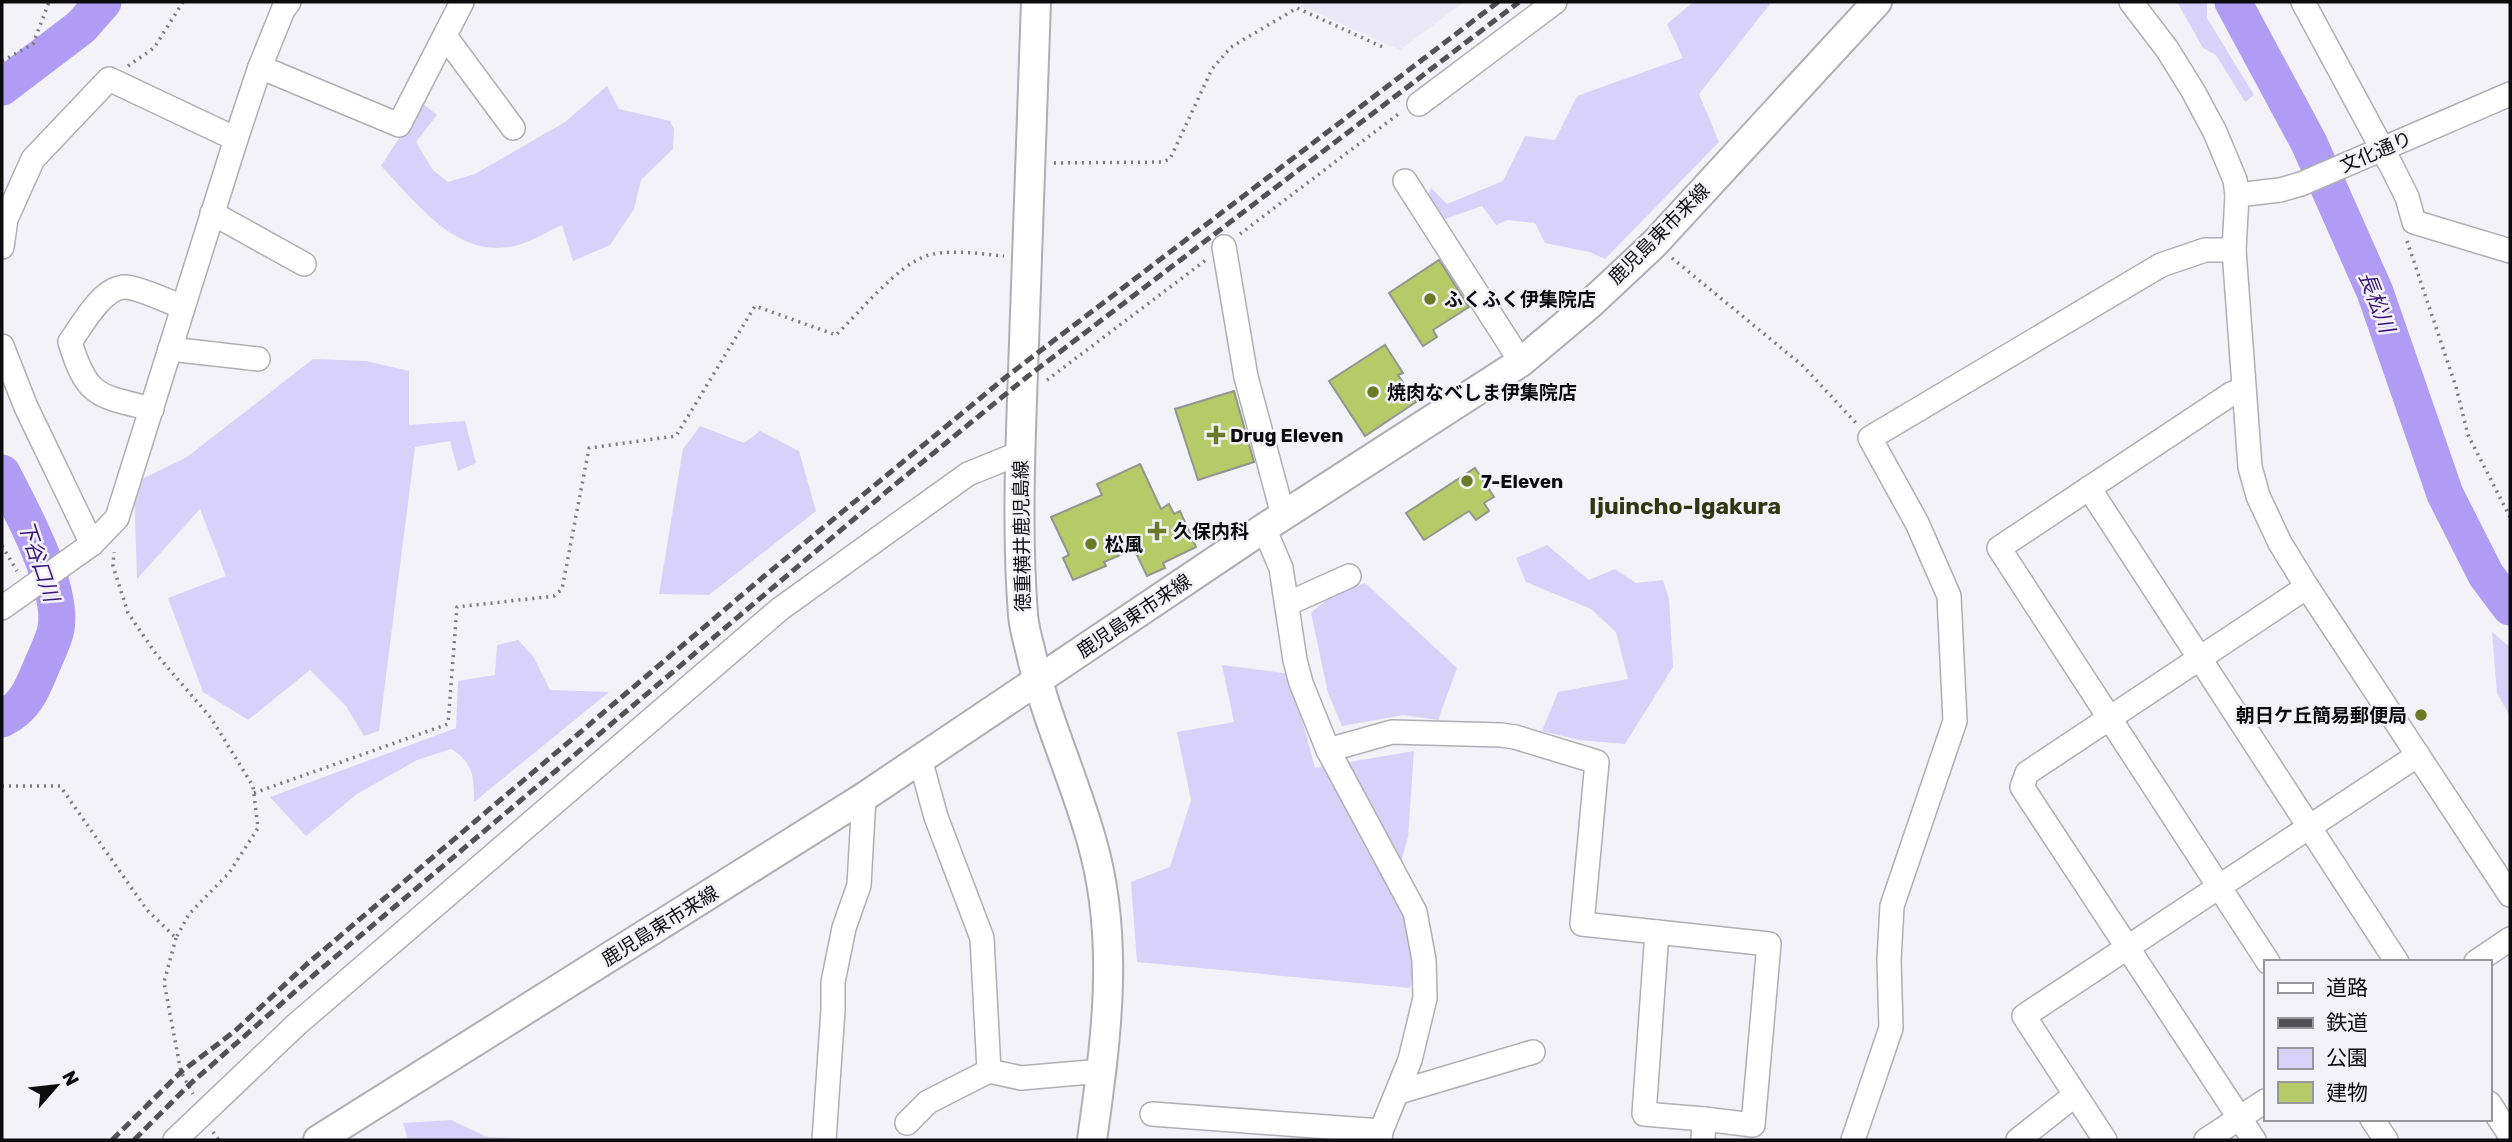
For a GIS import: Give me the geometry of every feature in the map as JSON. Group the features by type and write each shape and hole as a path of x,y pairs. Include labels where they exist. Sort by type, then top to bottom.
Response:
{"main road":[{"name":"徳重横井鹿児島線","path":"1036,2 1020,453 1023,619 1037,682 1076,788 1103,888 1109,973 1102,1071 1092,1140"},
{"name":"鹿児島東市来線","path":"318,1140 864,797 1274,522 1521,362 1590,304 1654,244 1877,2"}],"street":[{"path":"2,608 92,544 117,518 260,67 289,2"},
{"path":"260,67 399,125 462,2"},
{"path":"1419,104 1555,2"},
{"path":"2132,2 2167,49 2216,132 2238,195 2234,250 2243,390 2250,467 2258,496 2280,543 2307,587 2510,895"},
{"path":"2303,2 2378,151 2407,197 2414,222 2510,251"},
{"path":"445,36 513,128"},
{"path":"2,247 6,219 33,159 109,79 236,139"},
{"name":"文化通り","path":"2238,195 2280,190 2301,184 2510,94"},
{"path":"1405,181 1521,362"},
{"path":"212,213 304,264"},
{"path":"1152,1114 1381,1136 1399,1092 1419,1028 1425,998 1424,960 1415,912 1328,750 1295,660 1274,522 1224,247"},
{"path":"1853,1140 1891,1028 1889,960 1892,906 1955,721 1949,596 1917,523 1870,438 2161,265 2205,250 2234,250"},
{"path":"152,409 106,398 93,391 76,363 70,342 94,307 112,290 127,287 183,307"},
{"path":"2,346 26,407 92,544"},
{"path":"170,349 258,359"},
{"path":"2243,390 2231,394 1998,548 2267,960"},
{"path":"175,1140 297,1024 780,609 968,474 1020,453"},
{"path":"2089,488 2396,960"},
{"path":"1287,604 1349,576"},
{"path":"2254,1140 2022,787 2027,772 2307,587"},
{"path":"1328,750 1392,732 1502,735 1597,762 1582,924 1657,932 1769,944 1753,1125 1704,1130 1644,1114 1657,932"},
{"path":"2105,1140 2024,1016 2418,755"},
{"path":"920,759 936,817 982,937 989,1071"},
{"path":"824,1140 833,982 844,928 859,885 864,797"},
{"path":"2479,960 2510,939"},
{"path":"1399,1092 1533,1052"},
{"path":"907,1123 928,1102 989,1071 1021,1077 1102,1071"},
{"path":"2018,1140 2075,1095"},
{"path":"2206,1140 2264,1102"},
{"path":"2491,1106 2510,1135"},
{"path":"2373,1121 2386,1140"}],"path":[{"path":"2,61 33,44 49,2"},
{"path":"109,79 154,48 183,2"},
{"path":"1031,163 1162,162 1170,159 1212,69 1230,47 1297,8 1299,2"},
{"path":"1297,8 1385,48"},
{"path":"2414,222 2407,241 2456,387 2468,435 2510,517"},
{"path":"1654,244 1803,366 1870,438"},
{"path":"254,793 448,724 457,607 554,596 562,589 589,448 676,436 755,306 836,335 906,266 928,255 955,252 1027,257"},
{"path":"117,518 113,566 128,613 156,654 211,718 253,786 258,828 229,873 189,914 176,938 164,982 181,1072 202,1113"},
{"path":"2,546 28,590"},
{"path":"2,786 61,786 147,910 176,938"}],"shaded area":[{"path":"1302,2 1464,2 1400,50 1301,6"}],"green space":[{"path":"1693,2 1770,4 1699,94 1719,142 1605,259 1590,252 1545,243 1535,223 1507,220 1496,225 1482,206 1442,220 1426,201 1431,188 1447,204 1503,181 1525,136 1555,140 1577,96 1683,58 1667,24"},
{"path":"2177,2 2207,2 2207,18 2254,95 2245,102 2216,55 2203,48"},
{"path":"607,86 619,109 670,121 674,129 673,149 641,180 634,209 610,245 573,261 562,225 524,243 497,248 477,245 458,237 425,212 381,166 422,103 437,115 416,142 433,170 448,182 475,174 565,122"},
{"path":"313,359 366,361 409,371 409,425 465,421 476,463 458,471 450,441 415,447 379,731 364,736 346,706 310,670 248,720 203,692 168,598 226,576 200,509 137,579 134,483 187,457"},
{"path":"700,426 744,443 760,431 799,451 816,511 709,595 659,594 683,449"},
{"path":"1547,545 1589,580 1615,569 1636,583 1663,580 1669,599 1673,667 1625,744 1579,740 1542,731 1558,692 1628,679 1616,632 1591,609 1526,582 1516,558"},
{"path":"1365,583 1457,668 1438,720 1403,715 1342,726 1328,693 1311,613 1331,596"},
{"path":"2492,632 2510,647 2510,716 2497,693"},
{"path":"518,640 533,656 550,690 609,692 474,802 471,771 459,754 451,749 417,760 357,794 306,836 270,797 456,728 458,681 495,675 497,645"},
{"path":"1222,665 1290,674 1315,768 1414,751 1408,837 1402,858 1416,958 1410,988 1137,962 1131,882 1170,867 1191,800 1177,732 1234,722"},
{"path":"451,1120 487,1137 520,1140 408,1140 403,1123"}],"building":[{"name":"ふくふく伊集院店","path":"1439,260 1469,307 1433,330 1437,337 1423,346 1389,293"},
{"name":"焼肉なべしま伊集院店","path":"1385,345 1403,373 1398,375 1416,402 1365,436 1329,381"},
{"name":"Drug Eleven","path":"1234,391 1254,462 1198,480 1175,409"},
{"path":"1140,464 1161,509 1169,504 1174,514 1180,511 1196,547 1163,563 1165,568 1147,576 1134,549 1104,562 1106,566 1073,580 1063,558 1069,555 1051,517 1102,495 1097,484"},
{"path":"1475,468 1494,497 1484,503 1489,511 1476,520 1469,511 1424,540 1406,513"}],"waterway":[{"name":"下谷口川","path":"2,87 81,27 103,2"},
{"name":"長松川","path":"2233,2 2309,143 2375,292 2445,494 2486,575 2510,607"},
{"name":"下谷口川","path":"2,473 39,550 57,612 55,634 26,699 2,719"}],"railway":[{"path":"112,1140 181,1072 235,1031 307,964 762,578 1006,377 1498,2"},
{"path":"134,1140 189,1085 315,974 892,487 1023,380 1519,2"}],"place":[{"name":"ふくふく伊集院店","path":"1430,299"},
{"name":"焼肉なべしま伊集院店","path":"1373,392"},
{"name":"Drug Eleven","path":"1216,435"},
{"name":"7-Eleven","path":"1467,481"},
{"name":"久保内科","path":"1157,531"},
{"name":"松風","path":"1091,544"},
{"name":"朝日ケ丘簡易郵便局","path":"2421,715"}],"district":[{"name":"Ijuincho-Igakura","path":"1685,506"}]}
